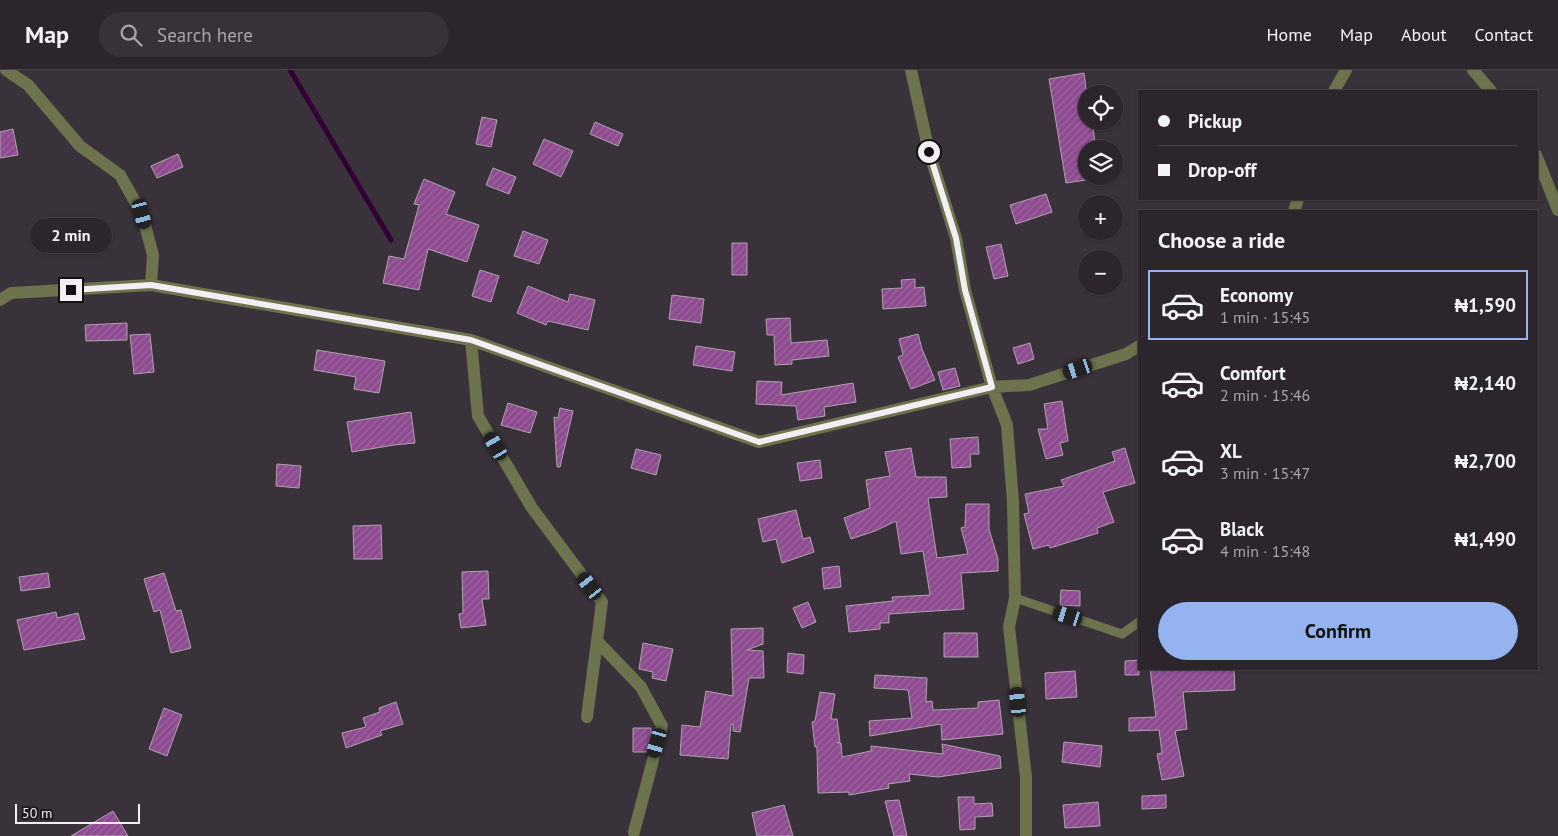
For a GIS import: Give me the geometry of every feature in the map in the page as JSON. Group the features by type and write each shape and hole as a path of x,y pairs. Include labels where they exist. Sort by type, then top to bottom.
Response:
{"street":[{"path":"6,70 28,85 80,146 120,175 142,214 153,255 151,285"},
{"path":"911,70 929,152 956,238 965,290 992,387 1007,425 1013,502 1015,598 1010,627 1026,777 1026,836"},
{"path":"1335,90 1346,70"},
{"path":"1473,70 1490,90"},
{"path":"1538,160 1558,210"},
{"path":"0,300 11,293 151,285 471,340 759,442 992,387 1029,385 1126,354 1138,347"},
{"path":"471,340 478,416 532,508 602,602 587,717"},
{"path":"597,641 641,687 662,726 634,832"}],"lane":[{"path":"1015,598 1122,634 1138,623"}],"building":[{"path":"1084,73 1086,85 1078,85 1078,130 1093,130 1095,140 1078,140 1078,181 1066,183 1049,79"},
{"path":"482,117 497,120 491,147 476,144"},
{"path":"595,122 623,134 618,146 590,134"},
{"path":"13,129 18,155 0,158 0,132"},
{"path":"544,139 573,151 561,177 533,164"},
{"path":"178,154 183,167 157,178 151,166"},
{"path":"493,168 516,177 509,194 486,185"},
{"path":"424,179 455,192 446,214 479,225 467,262 428,249 419,290 383,283 389,256 404,259 419,205 414,204"},
{"path":"1046,194 1052,212 1016,224 1010,205"},
{"path":"523,231 548,240 539,264 514,256"},
{"path":"732,243 747,243 747,275 732,275"},
{"path":"1001,244 1008,276 994,279 986,247"},
{"path":"480,270 499,276 491,302 472,296"},
{"path":"915,279 915,288 924,287 926,306 883,309 882,289 902,288 901,280"},
{"path":"528,286 568,302 570,294 595,300 588,330 548,321 546,325 517,313"},
{"path":"672,295 704,299 701,323 669,319"},
{"path":"790,318 791,343 827,340 829,356 792,360 792,364 775,365 774,335 767,335 766,319"},
{"path":"127,323 127,340 86,341 85,325"},
{"path":"150,334 154,372 134,374 130,335"},
{"path":"918,334 935,380 911,389 898,357 903,355 899,339"},
{"path":"1030,343 1034,359 1018,364 1013,348"},
{"path":"696,346 735,352 732,371 693,365"},
{"path":"317,350 385,361 379,393 354,389 356,377 314,370"},
{"path":"955,368 960,386 943,390 938,372"},
{"path":"757,381 782,382 781,395 853,383 856,402 824,407 825,416 798,420 796,406 756,404"},
{"path":"1062,401 1068,441 1060,443 1063,455 1046,459 1038,429 1048,429 1044,404"},
{"path":"508,403 537,412 530,433 501,425"},
{"path":"560,408 573,411 560,467 557,467 554,417 558,418"},
{"path":"411,412 415,443 352,452 347,422"},
{"path":"978,437 979,454 970,454 971,467 952,468 950,439"},
{"path":"911,448 916,477 946,477 947,497 928,498 937,558 968,554 961,528 965,527 966,504 989,504 989,529 998,559 998,571 961,573 964,609 889,614 889,623 880,623 880,629 849,632 846,606 893,601 892,597 930,595 923,551 901,554 896,521 851,539 844,518 870,508 866,480 890,476 885,452"},
{"path":"1125,448 1135,483 1103,492 1114,522 1097,528 1098,533 1050,548 1049,545 1033,549 1024,514 1029,513 1025,494 1064,486 1061,480 1115,461 1112,452"},
{"path":"636,449 661,455 656,475 631,468"},
{"path":"820,460 822,478 800,481 797,463"},
{"path":"277,464 301,466 299,488 276,486"},
{"path":"796,510 803,539 810,537 814,552 782,563 776,539 763,542 758,519"},
{"path":"381,525 382,559 354,559 353,526"},
{"path":"839,566 841,587 824,589 822,568"},
{"path":"488,571 489,599 482,599 486,625 461,628 459,614 463,613 462,572"},
{"path":"48,573 50,587 21,591 19,577"},
{"path":"164,573 176,611 181,610 191,648 171,653 160,610 154,612 144,579"},
{"path":"1061,590 1080,591 1080,606 1060,605"},
{"path":"808,602 816,622 802,628 793,608"},
{"path":"56,612 57,618 78,613 85,639 24,650 17,620"},
{"path":"763,628 763,644 747,650 763,651 764,678 749,678 740,732 733,731 733,724 731,724 728,759 680,755 682,725 700,727 706,691 733,696 731,629"},
{"path":"944,633 977,633 978,657 944,657"},
{"path":"643,643 673,649 666,681 652,678 653,672 639,669"},
{"path":"788,653 804,655 803,674 787,672"},
{"path":"1138,660 1139,675 1125,675 1125,661"},
{"path":"1150,670 1234,670 1235,690 1183,692 1187,729 1175,731 1184,776 1162,780 1157,754 1162,753 1159,730 1129,731 1129,718 1156,717"},
{"path":"1075,671 1077,697 1046,699 1045,673"},
{"path":"875,675 927,678 926,702 932,701 933,710 978,708 978,702 999,700 1003,734 942,740 941,724 870,736 869,721 912,718 908,690 874,688"},
{"path":"820,692 835,694 831,719 837,719 840,742 837,743 841,743 842,757 871,751 871,746 943,754 942,744 1000,756 1001,768 938,777 909,774 910,781 888,784 889,788 849,795 849,792 818,793 817,747 815,747 812,722 815,721"},
{"path":"396,702 403,724 380,731 382,735 346,748 342,733 366,727 363,718 380,712 379,708"},
{"path":"164,708 182,715 167,756 149,749"},
{"path":"633,728 651,728 647,752 633,752"},
{"path":"1064,742 1102,746 1100,767 1062,762"},
{"path":"1166,795 1166,808 1142,809 1142,796"},
{"path":"958,797 974,797 974,804 992,803 993,816 975,817 975,829 960,830"},
{"path":"899,800 907,836 894,836 885,801"},
{"path":"1098,802 1100,826 1065,828 1063,805"},
{"path":"784,805 793,836 757,836 752,813"},
{"path":"113,811 128,836 71,836"}],"waterway":[{"path":"290,70 391,240"}],"route":[{"path":"71,290 151,285 471,340 759,442 992,387 965,290 956,238 929,152"}]}
